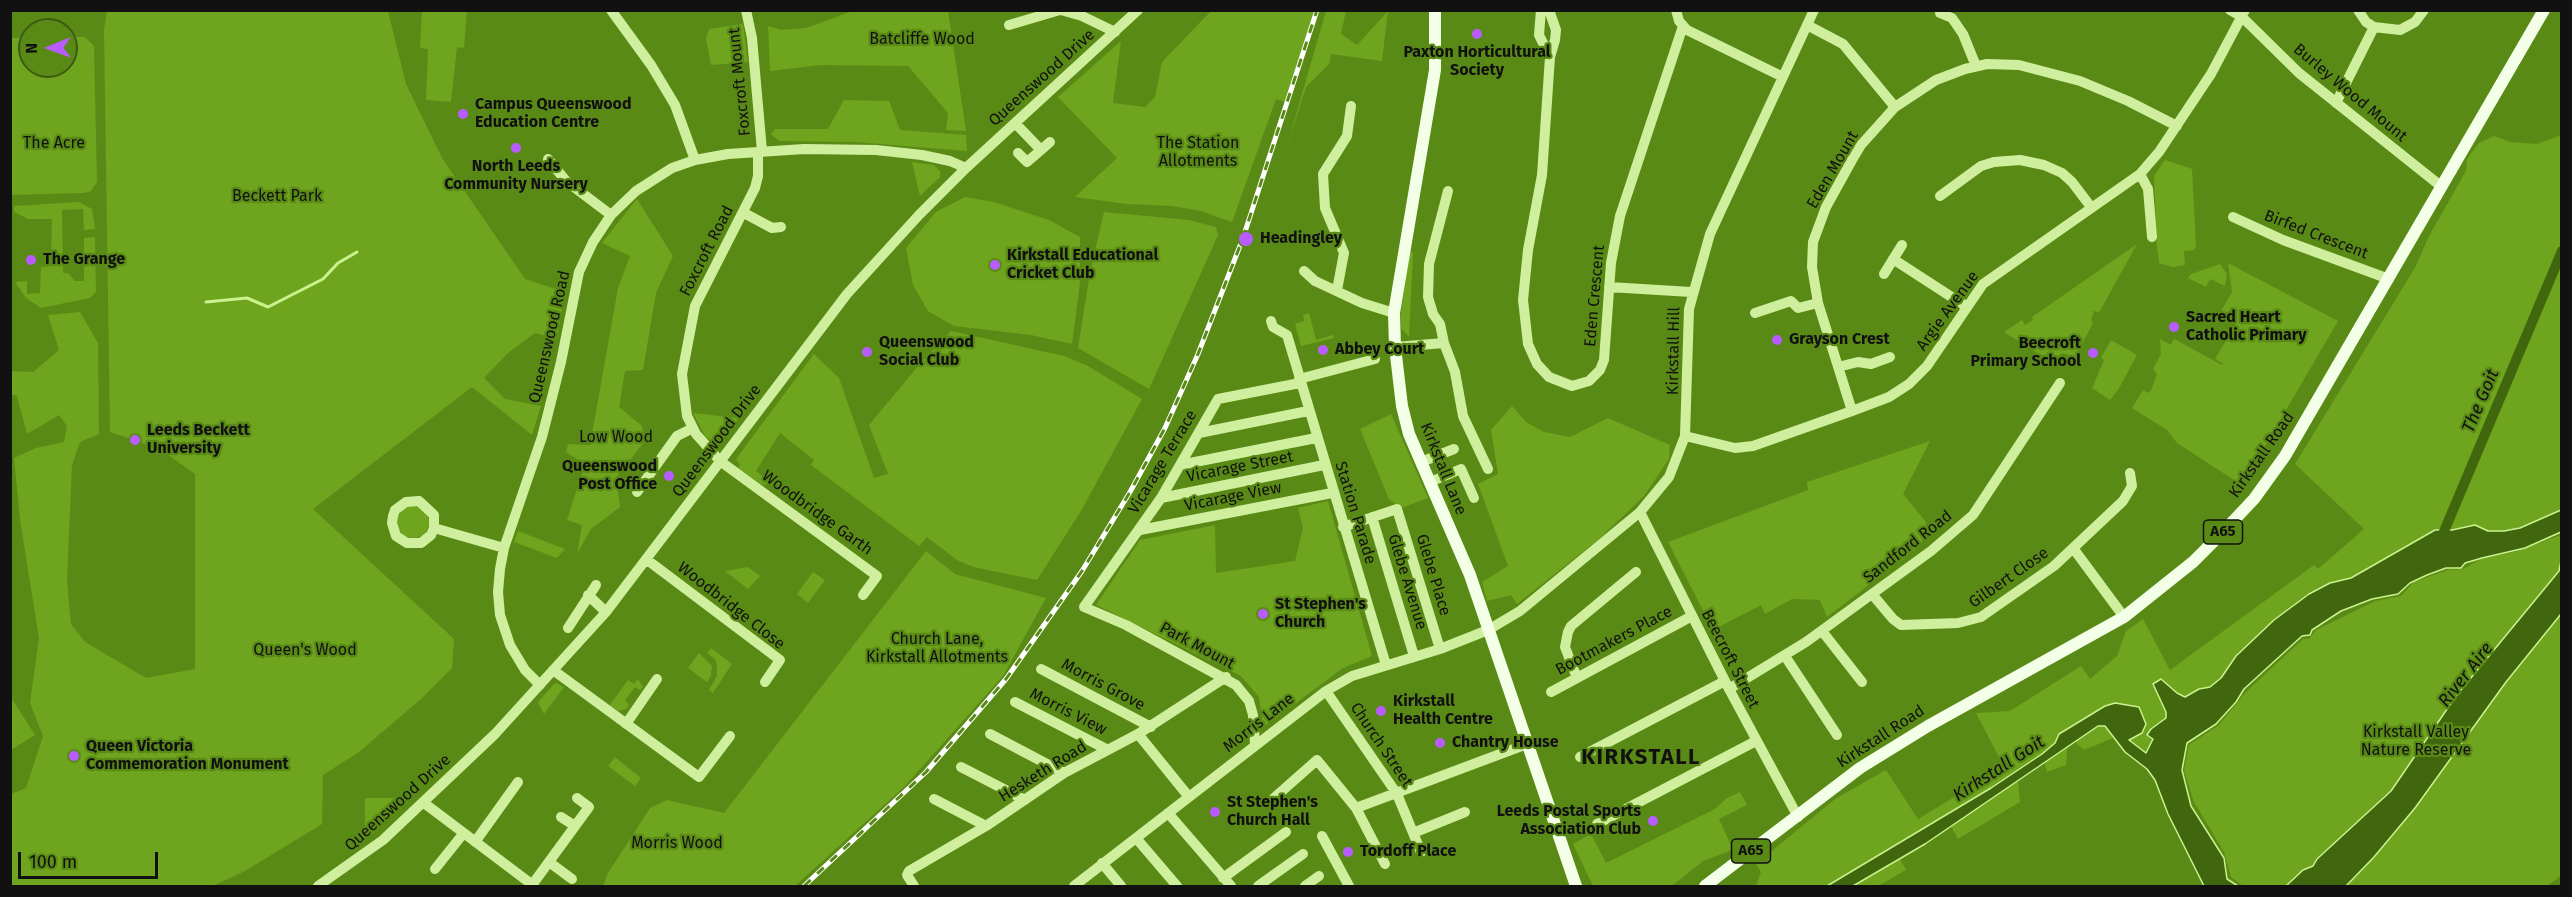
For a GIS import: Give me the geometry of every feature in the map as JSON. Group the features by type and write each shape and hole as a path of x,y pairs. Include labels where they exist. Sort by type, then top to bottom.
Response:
{"main road":[{"name":"Kirkstall Lane","path":"1435,10 1435,70 1394,313 1395,347 1404,415 1421,462 1470,575 1576,886"},
{"name":"Kirkstall Road","path":"1798,817 1860,768 1928,726 2124,617 2193,562 2254,499 2290,447 2544,10"},
{"name":"A65","path":"1705,886 1798,817"}],"street":[{"path":"610,10 651,65 675,105 695,160"},
{"name":"Foxcroft Mount","path":"746,10 752,38 760,152"},
{"path":"1009,25 1060,10 1082,16 1115,32"},
{"name":"Queenswood Drive","path":"318,886 374,847 424,803 540,685 606,612 841,302 919,215 966,168 1138,10"},
{"name":"Eden Crescent","path":"1541,10 1539,35 1550,57"},
{"name":"Eden Crescent","path":"1549,10 1556,30 1550,57 1542,175 1528,250 1523,300 1528,344 1537,364 1549,377 1561,384 1580,386 1600,370 1607,345 1609,287 1620,216 1683,26"},
{"path":"1676,10 1683,26 1781,76"},
{"name":"Kirkstall Hill","path":"1488,630 1520,611 1640,512 1669,477 1685,436 1691,292 1722,204 1814,10"},
{"name":"Burley Wood Mount","path":"2230,10 2243,14 2300,73 2442,187"},
{"path":"2358,10 2366,22 2374,27 2400,30 2415,22 2424,10"},
{"path":"1940,13 1952,18 1963,33 1976,66"},
{"name":"Argie Avenue","path":"1685,436 1735,448 1754,446 1889,397 1909,384 1927,366 1967,306 1994,274 2140,174 2177,126 2213,72 2243,14"},
{"path":"1807,25 1843,44 1895,107"},
{"path":"2336,103 2374,27"},
{"name":"Eden Mount","path":"1852,411 1818,303 1812,255 1816,233 1833,194 1861,145 1895,107 1936,80 1976,66 2019,65 2051,72 2128,100 2177,126"},
{"path":"1337,290 1344,254 1325,208 1323,174 1347,136 1346,112"},
{"path":"1016,123 1041,150"},
{"path":"1018,153 1027,162 1050,142"},
{"name":"Queenswood Road","path":"540,685 525,669 510,645 500,615 498,592 504,548 542,437 561,362 579,272 593,242 611,215 652,179 695,160 760,152 876,150 922,155 950,161 966,168"},
{"name":"Foxcroft Road","path":"720,460 693,428 683,389 688,331 695,306 744,213 758,176 760,152"},
{"path":"548,159 566,181 611,215"},
{"path":"1940,196 1982,166 1994,162 2020,160 2044,165 2062,173 2073,182 2091,207"},
{"path":"2140,174 2148,189 2152,237"},
{"path":"1448,191 1429,264 1428,297 1433,314 1440,324 1444,343 1455,372 1463,416 1488,469"},
{"path":"744,213 772,228 781,227"},
{"name":"Birfed Crescent","path":"2234,217 2283,240 2389,279"},
{"path":"1884,273 1902,245"},
{"path":"1893,259 1967,306"},
{"path":"1304,271 1315,281 1375,308 1394,313"},
{"path":"1609,287 1691,292"},
{"path":"1755,313 1791,301 1798,308 1818,303"},
{"name":"Station Parade","path":"1271,321 1273,327 1287,335 1332,493 1386,665"},
{"path":"1395,347 1444,343"},
{"path":"1838,367 1858,362 1871,364 1890,357"},
{"name":"Vicarage Terrace","path":"1084,607 1161,498 1218,399 1375,359"},
{"name":"Sandford Road","path":"1580,757 1785,656 1931,551 1973,515 2060,383"},
{"path":"1199,433 1308,411"},
{"path":"637,492 676,436 693,428"},
{"path":"1180,465 1316,438"},
{"path":"1421,462 1454,449"},
{"name":"Woodbridge Garth","path":"720,460 877,576 863,595"},
{"name":"Vicarage Street","path":"1161,498 1324,465"},
{"path":"1430,482 1461,470 1474,498"},
{"name":"Gilbert Close","path":"1872,594 1893,620 1901,625 1967,622 1986,614 2054,566 2129,494 2132,486 2130,473"},
{"name":"Vicarage View","path":"1140,530 1332,493"},
{"path":"419,501 434,515 434,528 427,540 421,543 407,543 396,536 392,523 393,516 406,502 419,501"},
{"name":"Glebe Place","path":"1372,517 1397,509 1440,649"},
{"name":"Beecroft Street","path":"1640,512 1756,741 1798,817"},
{"path":"1343,527 1372,517"},
{"name":"Glebe Avenue","path":"1372,517 1414,656"},
{"path":"434,528 504,548"},
{"path":"2073,548 2124,617"},
{"name":"Woodbridge Close","path":"646,559 780,660 765,682"},
{"path":"1577,678 1565,647 1571,626 1636,572"},
{"path":"568,628 580,614 588,595 596,585"},
{"path":"588,595 606,612"},
{"name":"Park Mount","path":"1084,607 1126,625 1226,677 1241,690 1249,701 1253,715 1255,745"},
{"name":"Bootmakers Place","path":"1551,692 1692,616"},
{"name":"Morris Lane","path":"1074,886 1326,691 1352,676 1440,649 1488,630"},
{"path":"1822,631 1862,682"},
{"path":"1785,656 1837,735"},
{"name":"Morris Grove","path":"1041,669 1151,727"},
{"path":"553,670 699,777 730,736"},
{"name":"Hesketh Road","path":"914,886 907,875 986,826 1064,773 1151,727 1226,677"},
{"path":"626,724 657,679"},
{"name":"Church Street","path":"1326,691 1397,794 1421,852"},
{"name":"Morris View","path":"1015,702 1108,750"},
{"path":"990,734 1064,773"},
{"path":"1138,734 1189,797"},
{"path":"1597,824 1756,741"},
{"path":"1356,808 1527,744"},
{"path":"1274,798 1317,760 1356,808 1385,864"},
{"path":"961,766 1025,800"},
{"path":"475,843 518,782"},
{"path":"424,803 533,886 589,807 577,798"},
{"path":"934,799 986,826"},
{"path":"1413,833 1466,812"},
{"path":"1168,813 1227,882 1286,832"},
{"path":"561,817 575,826"},
{"path":"435,869 464,834"},
{"path":"1322,836 1349,886"},
{"path":"1136,838 1177,886"},
{"path":"1258,886 1303,854"},
{"path":"549,862 572,879"},
{"path":"1102,863 1121,886"},
{"path":"1305,886 1319,876"}],"green space":[{"path":"107,11 388,11 406,84 442,158 525,279 565,292 557,339 535,333 508,353 484,378 505,399 541,406 532,435 472,387 313,509 454,639 452,668 421,699 359,752 323,775 322,824 245,871 213,886 11,886 11,794 26,788 43,736 30,703 39,638 20,520 14,458 36,448 64,442 67,426 59,415 27,434 17,396 11,394 11,371 33,372 59,350 48,315 80,312 98,343 99,434 80,442 72,465 67,581 71,624 85,642 146,678 195,669 195,474 160,449 110,432 104,30"},
{"path":"422,11 467,11 464,48 457,47 451,102 426,100 428,49 420,48"},
{"name":"Batcliffe Wood","path":"853,11 948,11 966,131 946,130 948,113 908,66 820,65 770,71 768,26 781,30 806,28"},
{"name":"The Station Allotments","path":"1211,11 1315,11 1285,102 1276,99 1232,222 1201,211 1172,206 1127,204 1075,197 1117,158 1058,97 1121,41 1113,103 1145,107 1155,97 1162,62"},
{"path":"1326,11 1346,11 1341,34 1357,45 1388,11 1382,61 1331,54 1329,64 1306,87 1287,146"},
{"path":"743,24 748,62 711,65 706,39 709,29"},
{"name":"The Acre","path":"78,37 85,37 94,46 97,182 91,191 11,195 11,38 18,38 18,78 78,78"},
{"path":"844,100 889,101 900,130 966,135 967,151 856,142 779,141 771,134 775,129 828,129"},
{"path":"2561,135 2561,510 2520,528 2504,531 2488,531 2475,525 2452,530 2435,530 2351,578 2330,583 2309,594 2274,620 2236,656 2221,678 2209,687 2199,689 2153,739 2146,753 2128,740 2139,708 2115,703 2105,726 2113,738 2084,750 2075,742 2067,749 2066,765 2047,772 2042,754 2017,770 2020,802 1958,839 1945,816 1857,869 1869,877 1900,859 1906,870 1878,886 1756,886 1761,872 1756,864 1835,799 1886,770 1918,819 2004,767 1976,713 2010,711 2081,666 2090,679 2117,656 2126,631 2143,619 2170,670 2314,565 2318,569 2364,529 2295,464 2416,266 2429,236 2466,171 2467,159 2479,143 2494,136 2510,142 2537,144"},
{"path":"2165,160 2192,169 2196,246 2194,250 2184,251 2185,265 2173,267 2159,263 2157,247 2154,176"},
{"path":"912,162 934,165 940,171 940,177 920,196"},
{"name":"Kirkstall Educational Cricket Club","path":"965,197 994,202 1049,220 1080,237 1080,283 1072,344 1031,335 954,326 928,311 913,285 906,248 936,212"},
{"name":"Low Wood","path":"637,199 673,256 656,293 643,370 625,371 619,407 642,426 644,442 616,478 620,507 591,529 577,554 582,525 567,520 585,464 566,452 568,444 590,445 618,288 630,256 602,243"},
{"path":"79,202 92,209 95,229 84,230 83,209 62,210 63,273 68,273 75,281 84,281 84,238 95,237 96,292 90,298 41,308 26,298 15,282 27,281 27,294 40,293 41,267 51,266 52,219 28,219 14,212 14,206"},
{"path":"1104,212 1189,220 1216,227 1218,235 1149,389 1078,348 1090,273"},
{"path":"2137,244 2101,309 2099,312 2094,311 2091,321 2093,323 2075,357 2062,353 2056,362 2059,367 2004,332 2022,320 2025,325 2033,320 2032,317"},
{"path":"1410,251 1413,253 1409,337 1401,328 1401,313"},
{"path":"2228,263 2338,321 2257,460 2237,482 2177,443 2167,430 2132,408 2143,390 2149,393 2152,388 2157,374 2153,369 2161,354 2160,339 2171,345 2174,339 2222,365 2223,363 2215,359 2237,322 2229,316 2225,317 2221,311 2232,292"},
{"path":"2220,264 2227,274 2225,286 2210,279 2206,287 2188,278 2191,274"},
{"path":"1309,313 1316,340 1333,335 1334,338 1301,346 1295,324 1304,321 1303,315"},
{"path":"951,331 1064,356 1088,366 1142,399 1081,511 1037,580 973,567 957,560 927,537 919,546 811,465 814,460 780,433 756,471 772,483 770,486 761,484 738,468 740,465 736,459 814,354 839,378 874,478 888,474 869,425 924,359"},
{"path":"2111,340 2137,355 2110,400 2092,388 2104,360 2101,358"},
{"path":"1512,406 1526,422 1544,432 1570,437 1608,418 1670,445 1669,459 1644,496 1599,539 1517,604 1511,595 1487,601 1482,582 1508,566 1478,484 1498,474 1491,430"},
{"path":"693,413 739,418 716,444 705,436"},
{"path":"1391,414 1428,498 1401,508 1389,499 1360,429"},
{"path":"1930,441 1903,494 1926,522 1926,532 1920,546 1827,617 1820,600 1792,599 1765,614 1761,605 1713,630 1668,542 1808,490 1807,482"},
{"path":"1328,501 1372,656 1343,668 1261,729 1259,697 1241,676 1096,605 1140,540 1215,525 1216,573 1295,561 1303,528 1298,508"},
{"path":"413,506 425,510 429,522 425,534 413,538 401,534 397,522 401,510"},
{"path":"518,531 565,549 557,558 514,542"},
{"name":"Kirkstall Valley Nature Reserve","path":"2561,535 2562,875 2547,886 2243,886 2231,877 2224,852 2194,802 2184,771 2189,745 2219,725 2247,691 2303,639 2309,639 2316,630 2375,601 2401,596 2414,582 2448,570 2463,569 2483,558 2514,552"},
{"name":"Church Lane, Kirkstall Allotments","path":"926,551 955,574 1046,598 1003,676 904,787 795,886 603,886 608,873 650,808 667,800 724,813"},
{"path":"748,567 760,576 748,589 725,571"},
{"path":"813,572 825,580 808,603 797,594"},
{"path":"711,648 732,664 713,693 709,690 717,676 717,666 715,659 707,653"},
{"path":"699,653 712,666 711,676 707,682 688,668"},
{"path":"638,679 643,687 640,690 635,687 625,700 629,705 626,709 618,711 609,706 628,680 634,684"},
{"path":"555,683 564,687 544,714 538,702"},
{"path":"10,696 35,735 11,750 10,750"},
{"path":"615,757 641,778 635,786 608,766"},
{"path":"1740,792 1747,805 1719,819 1733,850 1703,861 1672,886 1593,886 1573,844 1591,834 1606,863 1715,809 1727,798"},
{"path":"365,798 412,798 368,838 365,835"}],"shaded area":[{"path":"2561,510 2561,532 2525,548 2465,563 2461,568 2446,568 2410,583 2398,594 2372,599 2341,611 2312,630 2310,635 2302,636 2244,689 2236,702 2216,724 2187,743 2182,770 2191,806 2224,858 2227,879 2238,886 2204,886 2168,814 2155,780 2147,769 2125,752 2105,726 2098,726 1925,844 1853,886 1827,886 1991,788 2042,754 2055,743 2059,734 2105,706 2115,703 2139,707 2146,724 2142,733 2129,740 2146,753 2153,739 2147,735 2151,729 2166,718 2166,712 2153,684 2161,679 2185,697 2199,689 2210,687 2221,678 2236,656 2274,620 2309,594 2330,583 2351,578 2435,530 2452,530 2475,525 2488,531 2504,531 2520,528"},
{"path":"2561,561 2561,614 2506,682 2415,808 2374,857 2346,886 2286,886 2303,870 2313,866 2317,859 2391,791 2456,696 2559,571"}],"waterway":[{"name":"The Goit","path":"2440,541 2562,251"},
{"path":"206,302 247,298 268,307 323,279 338,263 357,252"}],"railway":[{"path":"804,886 926,772 1006,679 1082,571 1130,492 1165,428 1198,354 1243,238 1317,10"}],"place":[{"name":"Paxton Horticultural Society","path":"1477,34"},
{"name":"Campus Queenswood Education Centre","path":"463,114"},
{"name":"North Leeds Community Nursery","path":"516,148"},
{"name":"Headingley","path":"1246,239"},
{"name":"The Grange","path":"31,260"},
{"name":"Kirkstall Educational Cricket Club","path":"995,265"},
{"name":"Sacred Heart Catholic Primary","path":"2174,327"},
{"name":"Grayson Crest","path":"1777,340"},
{"name":"Abbey Court","path":"1323,350"},
{"name":"Queenswood Social Club","path":"867,352"},
{"name":"Beecroft Primary School","path":"2093,353"},
{"name":"Leeds Beckett University","path":"135,440"},
{"name":"Queenswood Post Office","path":"669,476"},
{"name":"St Stephen's Church","path":"1263,614"},
{"name":"Kirkstall Health Centre","path":"1381,711"},
{"name":"Chantry House","path":"1440,743"},
{"name":"Queen Victoria Commemoration Monument","path":"74,756"},
{"name":"St Stephen's Church Hall","path":"1215,812"},
{"name":"Leeds Postal Sports Association Club","path":"1653,821"},
{"name":"Tordoff Place","path":"1348,852"}],"district":[{"name":"KIRKSTALL","path":"1641,758"}],"park label":[{"name":"Beckett Park","path":"277,197"},
{"name":"Queen's Wood","path":"305,651"},
{"name":"Morris Wood","path":"677,844"}],"water label":[{"name":"River Aire","path":"2466,675"},
{"name":"Kirkstall Goit","path":"1999,769"}]}
